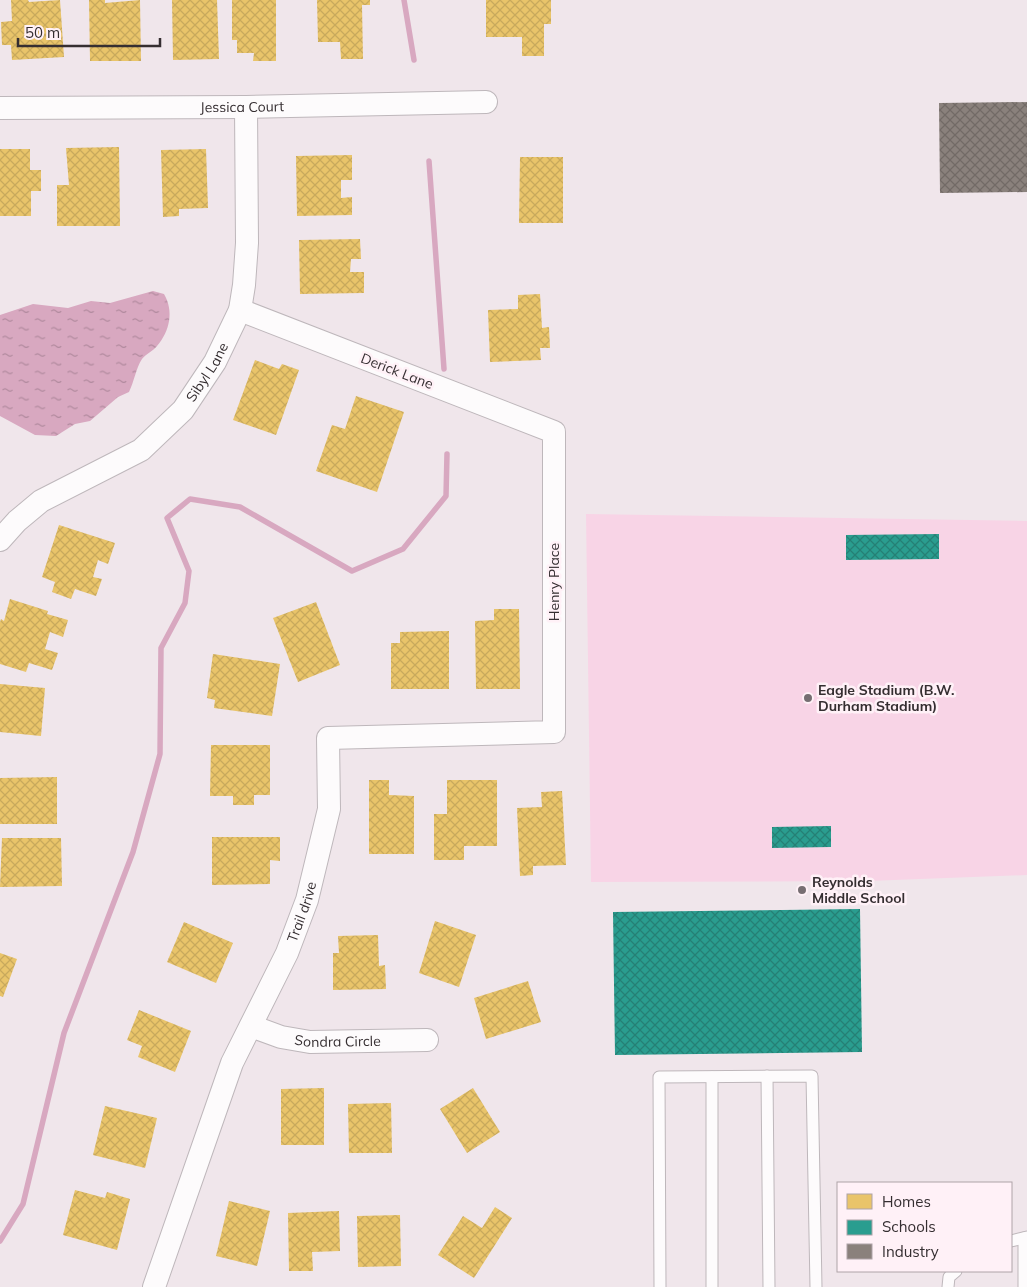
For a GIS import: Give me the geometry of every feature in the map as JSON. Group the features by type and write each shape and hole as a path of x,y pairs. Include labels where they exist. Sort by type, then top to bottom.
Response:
{"street":[{"name":"Jessica Court","path":"0,108 246,107 486,102"},
{"name":"Sibyl Lane","path":"0,540 17,520 42,501 141,450 183,410 199,388 229,335 240,310 247,243 246,107"},
{"name":"Derick Lane","path":"240,310 554,432"},
{"name":"Henry Place","path":"554,432 554,732"},
{"name":"Trail drive","path":"157,1286 232,1063 288,953 308,900 329,809 328,738 554,732"},
{"name":"Sondra Circle","path":"251,1026 281,1037 310,1042 427,1040"}],"lane":[{"path":"767,1076 769,1287"},
{"path":"660,1287 660,1078 767,1076 812,1076 816,1287"},
{"path":"712,1077 712,1287"},
{"path":"1012,1241 1025,1238 1024,1287"},
{"path":"948,1287 949,1277 955,1272"}],"shaded area":[{"name":"Eagle Stadium (B.W. Durham Stadium)","path":"586,514 1027,521 1027,875 868,881 591,882"}],"water":[{"path":"153,291 164,294 167,300 170,314 168,327 157,346 142,359 129,392 118,397 90,421 75,424 56,436 35,435 0,416 0,315 33,304 68,308 91,301 110,303"}],"building: Homes":[{"path":"11,0 28,0 29,2 60,0 64,57 12,60 11,45 2,45 1,22 12,21"},
{"path":"89,0 105,0 105,3 140,0 141,61 90,61"},
{"path":"172,0 217,0 219,59 173,60"},
{"path":"232,0 276,0 276,61 253,61 254,53 237,53 237,40 232,40"},
{"path":"317,0 370,0 370,5 362,5 363,59 341,59 340,42 318,42"},
{"path":"486,0 551,0 551,24 544,24 544,56 522,56 522,37 486,37"},
{"path":"119,147 120,226 57,226 57,185 69,185 66,148"},
{"path":"0,149 30,149 30,170 41,170 41,191 31,191 31,216 0,216"},
{"path":"206,149 208,208 179,209 179,216 163,217 161,150"},
{"path":"352,155 352,180 341,180 341,198 352,197 352,215 297,216 296,156"},
{"path":"520,157 563,157 563,223 519,223"},
{"path":"360,239 361,259 351,259 350,272 364,272 364,293 300,294 299,240"},
{"path":"540,294 542,328 549,327 550,348 540,348 541,360 490,362 488,310 518,309 518,295"},
{"path":"255,360 279,369 282,364 299,370 276,435 233,420"},
{"path":"356,396 404,412 377,492 316,471 332,425 345,429"},
{"path":"59,525 115,543 108,564 98,560 93,577 102,579 96,596 75,589 71,599 52,592 55,582 42,577"},
{"path":"10,599 48,611 47,614 68,620 63,637 50,632 45,649 58,653 52,670 29,663 26,672 0,664 0,622 1,619 4,621"},
{"path":"316,602 340,665 298,682 273,618"},
{"path":"494,609 519,609 520,689 476,689 475,621 494,620"},
{"path":"449,631 449,689 391,689 391,643 400,643 400,632"},
{"path":"213,654 280,664 272,716 214,708 215,700 207,698"},
{"path":"0,684 45,688 41,736 0,732"},
{"path":"211,745 270,745 270,795 254,795 254,805 233,805 233,796 210,796"},
{"path":"57,777 57,824 0,824 0,778"},
{"path":"369,780 389,780 389,795 414,796 414,854 369,854"},
{"path":"447,780 497,780 497,846 464,846 464,860 434,860 434,814 447,814"},
{"path":"562,791 566,865 533,866 533,875 520,876 517,808 542,807 541,792"},
{"path":"212,837 280,837 280,861 270,860 270,884 212,885"},
{"path":"2,838 61,838 62,886 0,887"},
{"path":"435,921 476,935 459,987 419,973"},
{"path":"184,922 233,943 216,983 167,962"},
{"path":"378,935 379,966 385,965 386,989 333,990 333,953 339,953 338,936"},
{"path":"0,953 17,959 3,997 0,996"},
{"path":"528,981 541,1022 486,1039 474,998"},
{"path":"139,1010 191,1031 175,1072 138,1057 142,1046 127,1040"},
{"path":"324,1088 324,1145 281,1145 281,1089"},
{"path":"473,1088 500,1132 467,1153 440,1109"},
{"path":"391,1103 392,1153 349,1153 348,1104"},
{"path":"105,1106 157,1118 145,1168 93,1155"},
{"path":"75,1190 105,1198 107,1192 130,1199 117,1250 63,1235"},
{"path":"229,1201 270,1211 257,1266 216,1256"},
{"path":"495,1207 512,1218 474,1278 438,1255 463,1216 482,1228"},
{"path":"339,1211 340,1251 312,1252 313,1271 289,1271 288,1213"},
{"path":"400,1215 401,1266 358,1267 357,1216"}],"building: Schools":[{"path":"939,534 939,559 846,560 846,535"},
{"path":"831,826 831,847 772,848 772,827"},
{"path":"860,909 862,1052 615,1055 613,912"}],"building: Industry":[{"path":"1027,102 1027,192 940,193 939,103"}],"waterway":[{"path":"404,0 414,60"},
{"path":"429,161 444,369"},
{"path":"0,1241 23,1204 64,1033 133,852 160,754 161,648 185,603 189,571 167,518 190,499 240,507 352,571 403,549 446,496 447,454"}],"place":[{"name":"Eagle Stadium (B.W. Durham Stadium)","path":"808,698"},
{"name":"Reynolds Middle School","path":"802,890"}]}
